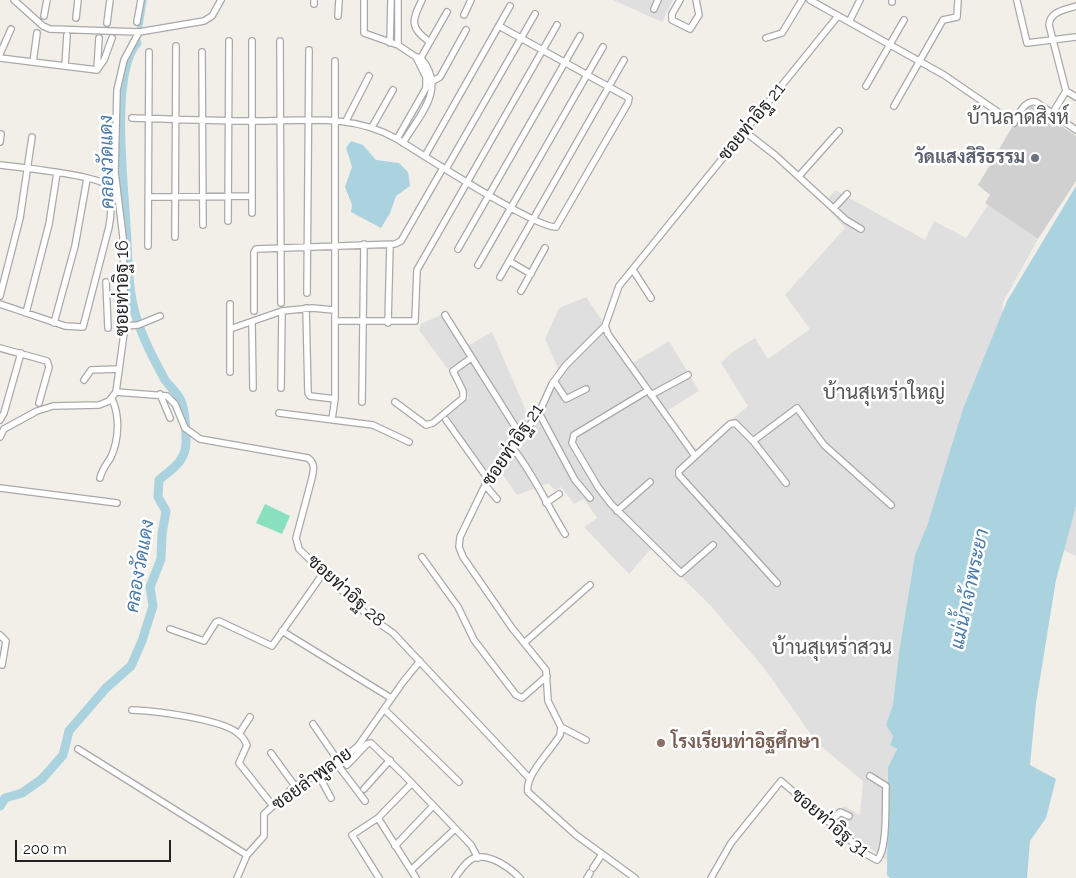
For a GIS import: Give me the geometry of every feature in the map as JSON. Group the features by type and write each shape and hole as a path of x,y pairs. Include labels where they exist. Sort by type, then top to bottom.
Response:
{"street":[{"path":"14,0 43,26 50,29 139,32 204,21 212,16 221,0"},
{"path":"44,16 46,0"},
{"path":"76,18 78,0"},
{"path":"107,23 110,0"},
{"path":"137,22 141,0"},
{"path":"338,16 339,0"},
{"path":"364,0 364,33 398,45 430,69 433,81 429,97 400,141"},
{"path":"422,0 414,17 414,22 418,34 430,42"},
{"path":"464,15 471,0"},
{"path":"654,9 658,0"},
{"path":"680,0 672,14 672,20 690,29 699,16 696,0"},
{"path":"766,38 782,33 802,0"},
{"path":"810,0 921,61 1014,123 1026,104 1032,101 1076,130"},
{"path":"849,22 860,0"},
{"path":"894,106 943,20 957,17 958,0"},
{"path":"390,43 394,1"},
{"path":"394,1 398,45"},
{"path":"1017,1 1027,43 1076,37"},
{"path":"425,156 510,6"},
{"path":"1052,114 1066,91 1049,18 1053,14 1076,6"},
{"path":"418,59 447,12"},
{"path":"254,311 254,252 260,248 308,248 364,244 390,245 401,240 535,14"},
{"name":"ซอยท่าอิฐ 21","path":"548,676 546,670 468,565 459,547 463,526 488,479 539,413 554,381 566,365 605,326 619,286 838,16"},
{"path":"866,86 904,20"},
{"path":"335,321 415,322 417,270 557,25"},
{"path":"132,118 346,121 372,127 551,227 559,224 628,103 627,96 499,26"},
{"path":"11,29 0,56 97,70"},
{"path":"433,81 440,77 466,30"},
{"name":"ซอยท่าอิฐ 16","path":"112,399 116,392 125,326 123,237 114,172 116,98 124,60 139,32"},
{"path":"33,62 37,33"},
{"path":"65,66 67,35"},
{"path":"458,250 580,36"},
{"path":"97,70 99,38"},
{"path":"97,70 104,60 112,38"},
{"path":"228,221 229,41"},
{"path":"252,41 252,213"},
{"path":"280,41 281,303"},
{"path":"175,237 176,46"},
{"path":"478,265 603,48"},
{"path":"307,293 309,50"},
{"path":"148,246 149,52"},
{"path":"202,52 203,225"},
{"path":"400,141 426,88 426,77 418,59"},
{"path":"500,277 624,60"},
{"path":"332,419 335,399 335,61"},
{"path":"346,121 369,76"},
{"path":"372,127 393,90"},
{"path":"1066,91 1076,95"},
{"path":"744,131 799,176 846,220 861,229"},
{"path":"799,176 839,131"},
{"path":"0,142 1,134"},
{"path":"0,296 20,218 32,136"},
{"path":"0,165 57,173 107,186 110,212 110,227 84,325 76,328 54,323 0,304"},
{"path":"26,313 50,224 57,173"},
{"path":"54,323 75,246 86,179"},
{"path":"834,208 847,194"},
{"path":"148,197 252,196"},
{"path":"362,402 364,244"},
{"path":"388,323 390,245"},
{"path":"521,291 545,248"},
{"path":"509,261 531,274"},
{"path":"632,270 651,298"},
{"path":"106,282 108,328"},
{"path":"94,291 106,292"},
{"path":"230,304 230,372"},
{"path":"230,329 282,311 306,308 334,310"},
{"path":"306,308 308,393 310,396 335,399"},
{"path":"281,388 282,311"},
{"path":"445,315 521,436"},
{"path":"125,326 138,325 160,316"},
{"path":"252,322 252,388"},
{"path":"605,326 649,393 695,456"},
{"path":"0,348 47,361 49,367 40,403"},
{"path":"0,420 4,413 21,353"},
{"path":"395,402 426,425 433,423 464,398 463,391 453,372 471,358"},
{"path":"84,380 91,370 119,369"},
{"path":"688,375 649,393 572,437 572,442 598,487 617,511 681,572 713,545"},
{"path":"554,381 566,399 586,389"},
{"path":"116,392 160,394 170,418"},
{"name":"ซอยท่าอิฐ 28","path":"160,394 174,401 182,424 189,432 200,439 312,460 314,468 296,542 299,549 366,614 393,633 530,779"},
{"path":"0,437 4,429 9,425 45,408 62,405 99,405 112,399 117,411 118,424 111,456 100,478"},
{"path":"753,441 797,408 824,445 891,505"},
{"path":"279,412 378,426 409,442"},
{"path":"539,413 576,480 590,498"},
{"path":"446,420 488,479"},
{"path":"777,583 679,475 679,472 730,424 734,423 753,441 786,482"},
{"path":"512,447 529,470 565,534"},
{"path":"617,511 650,482"},
{"path":"484,485 497,499"},
{"path":"0,488 116,503"},
{"path":"546,503 558,494"},
{"path":"422,557 458,607 474,640 516,695 522,698 548,676"},
{"path":"170,629 204,641 216,622 220,620 272,646 324,572"},
{"path":"524,642 590,585"},
{"path":"282,631 391,698"},
{"path":"0,635 6,641 2,665"},
{"name":"ซอยลำพูลาย","path":"237,878 247,855 264,836 263,817 295,786 338,763 358,746 391,698 420,661"},
{"path":"548,676 548,701 561,727 586,740"},
{"path":"384,709 458,782"},
{"path":"132,710 171,713 227,728 239,734 247,744 239,763 273,806"},
{"path":"239,734 250,716"},
{"path":"313,724 364,801"},
{"path":"561,727 556,742 530,779 527,789 532,796 602,854 635,878"},
{"path":"346,765 370,742 390,760 471,845 478,858"},
{"path":"78,749 247,855"},
{"path":"271,753 295,786"},
{"path":"364,788 390,760"},
{"path":"318,774 331,798"},
{"name":"ซอยท่าอิฐ 31","path":"711,878 731,843 749,818 781,781 874,860 879,859 884,830 886,786 870,776"},
{"path":"379,878 352,835 378,818 412,783"},
{"path":"395,846 433,806"},
{"path":"830,823 840,812 849,816"},
{"path":"378,818 416,878"},
{"path":"411,870 455,829"},
{"path":"590,873 602,854"},
{"path":"455,878 468,862 478,858 502,864 520,878"}],"shaded area":[{"path":"613,0 673,0 662,22"},
{"name":"วัดแสงสิริธรรม","path":"1027,102 1076,136 1076,181 1038,239 985,203 990,195 978,185"},
{"path":"835,190 925,240 934,221 966,238 988,205 1038,239 1003,302 1001,330 890,745 897,748 888,767 887,860 830,821 844,806 860,815 863,781 817,743 764,668 710,605 652,548 629,574 584,527 597,518 584,499 574,504 561,487 555,491 549,483 517,495 503,475 495,485 447,417 469,398 419,330 421,324 443,314 464,348 492,332 530,420 558,368 545,339 559,308 586,297 631,364 669,341 699,391 665,412 696,449 748,406 721,363 731,353 755,338 768,359 810,329 785,295 845,228 824,204"},
{"path":"1076,506 1076,556 1063,550"}],"green space":[{"path":"265,504 290,516 282,534 256,523"}],"water":[{"path":"351,141 363,145 376,160 399,163 408,172 410,186 396,196 390,213 381,228 351,212 352,205 345,187 352,167 346,148"},
{"name":"แม่น้ำเจ้าพระยา","path":"1076,186 1076,506 1056,580 1036,703 1030,765 1056,779 1046,818 1030,841 1027,878 890,878 887,875 888,767 897,749 890,745 893,736 886,725 893,705 899,653 915,555 927,526 963,409 1007,301"}],"waterway":[{"name":"คลองวัดแดง","path":"137,43 144,0"},
{"name":"คลองวัดแดง","path":"0,806 5,798 22,793 42,779 63,755 69,731 106,688 131,666 142,641 153,606 150,587 161,559 162,534 166,511 158,497 159,480 177,464 185,449 186,427 183,405 178,395 165,380 144,339 133,306 129,279 121,158 121,103 129,58 137,43"}],"place":[{"name":"วัดแสงสิริธรรม","path":"1035,158"},
{"name":"โรงเรียนท่าอิฐศึกษา","path":"661,743"}],"district":[{"name":"บ้านลาดสิงห์","path":"1018,118"},
{"name":"บ้านสุเหร่าใหญ่","path":"884,393"},
{"name":"บ้านสุเหร่าสวน","path":"832,648"}]}
